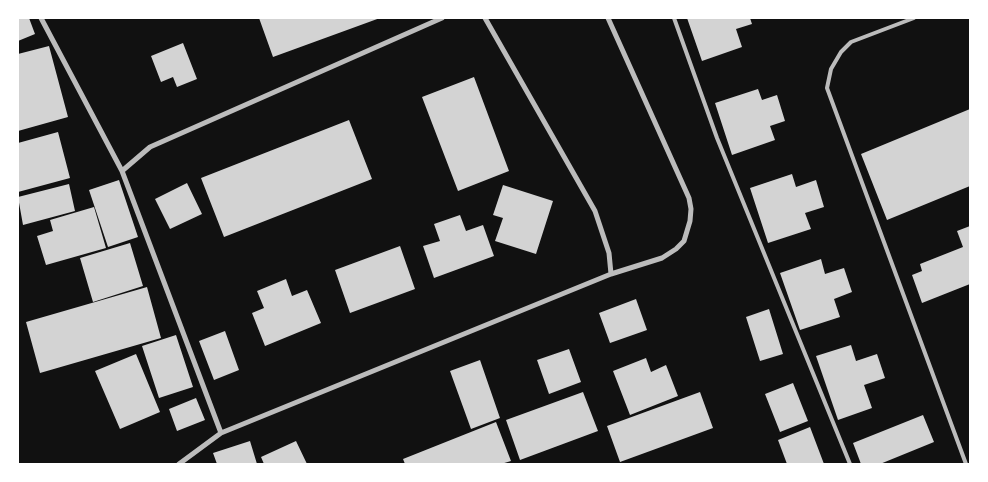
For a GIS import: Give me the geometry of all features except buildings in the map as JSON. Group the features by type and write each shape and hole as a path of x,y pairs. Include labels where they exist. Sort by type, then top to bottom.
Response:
{"street":[{"path":"41,18 122,171 221,432"},
{"path":"122,171 150,147 442,18"},
{"path":"485,18 595,211 609,253 611,274"},
{"path":"179,464 221,432 611,274 662,258 684,241 690,220 689,198 608,18"}],"lane":[{"path":"674,18 717,138 850,464"},
{"path":"914,18 851,42 841,52 831,69 828,88 966,464"}]}
